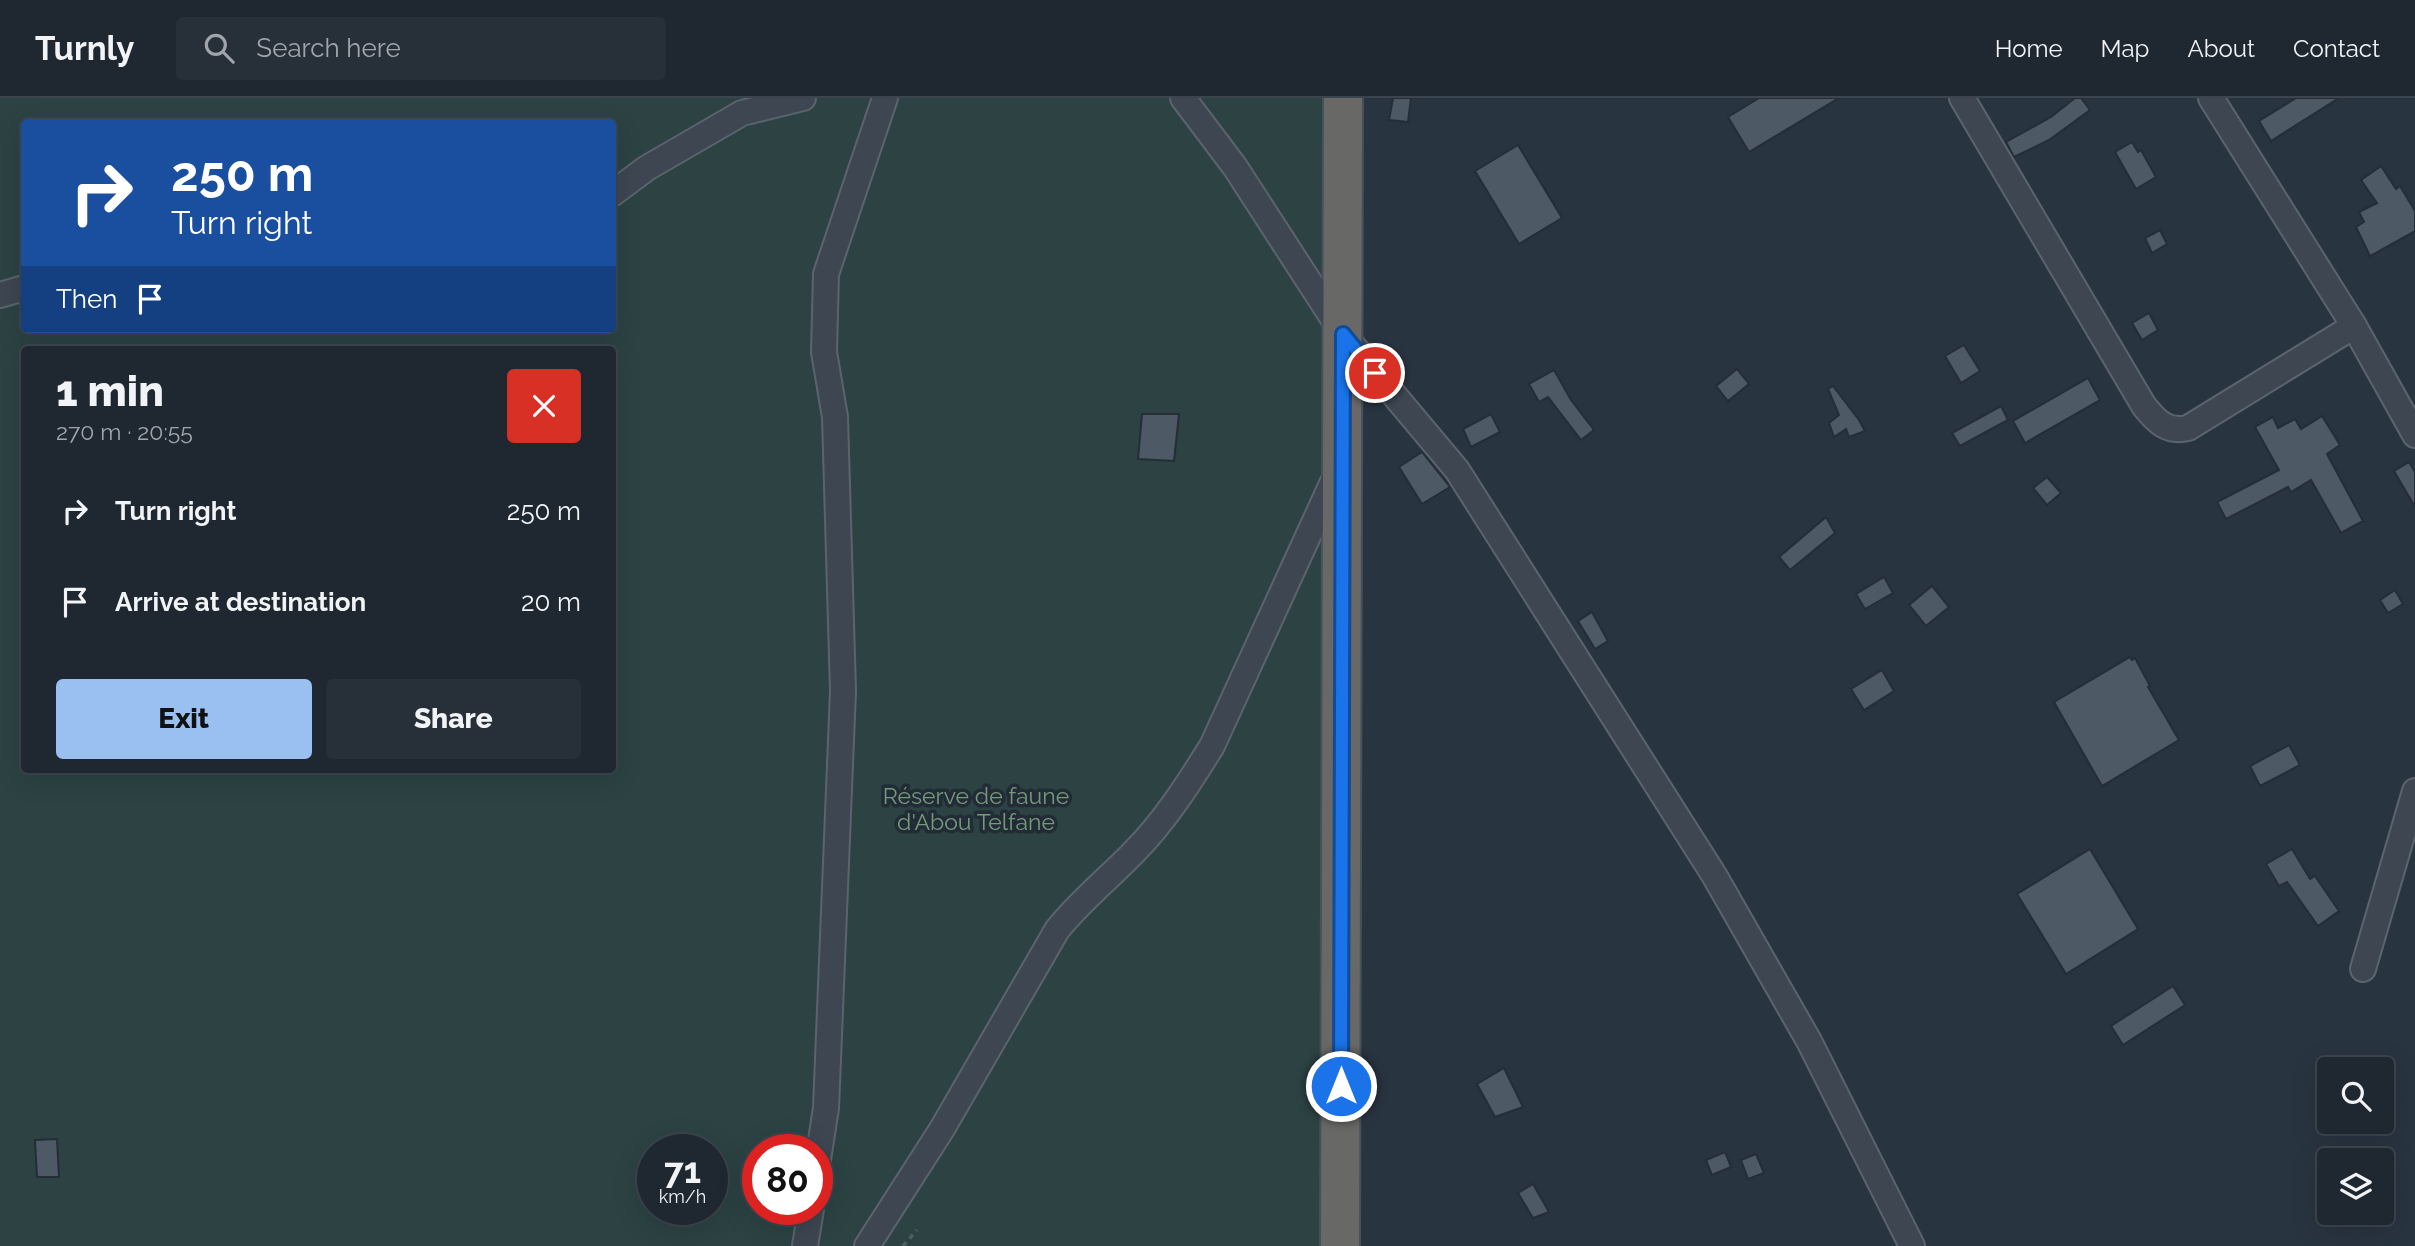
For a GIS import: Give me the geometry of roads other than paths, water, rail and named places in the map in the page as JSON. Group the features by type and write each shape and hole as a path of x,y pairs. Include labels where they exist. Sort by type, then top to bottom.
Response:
{"highway":[{"path":"1340,1246 1343,98"}],"street":[{"path":"616,191 647,168 742,113 803,98"},
{"path":"822,1134 826,1108 843,691 835,417 824,352 826,274 885,98"},
{"path":"1184,98 1235,167 1343,334 1457,470 1714,875 1809,1041 1912,1246"},
{"path":"2211,98 2354,326 2415,435"},
{"path":"1968,100 2144,406 2161,424 2175,430 2188,428 2354,326"},
{"path":"0,295 21,289"},
{"path":"867,1246 942,1129 1057,930 1078,903 1135,851 1185,788 1212,747 1342,462"},
{"path":"2363,969 2415,791"},
{"path":"806,1246 809,1225"}],"park label":[{"name":"Réserve de faune d'Abou Telfane","path":"976,808"}]}
